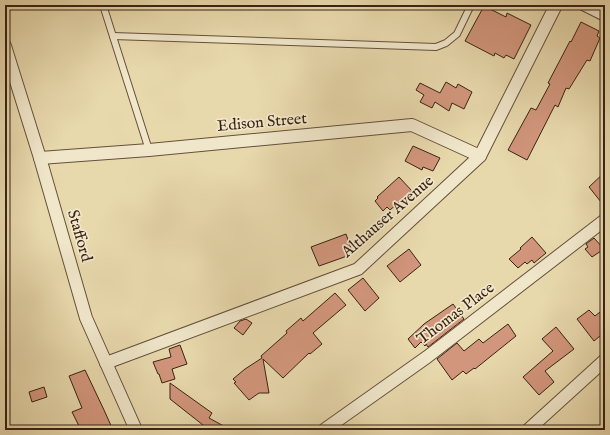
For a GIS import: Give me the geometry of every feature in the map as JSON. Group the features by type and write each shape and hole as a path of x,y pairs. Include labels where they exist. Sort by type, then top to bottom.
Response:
{"street":[{"name":"Althauser Avenue","path":"106,363 358,269 480,156 556,5"},
{"path":"585,5 605,15"},
{"name":"Stafford","path":"5,46 40,158 86,318 136,430"},
{"name":"Edison Street","path":"40,158 149,150 412,125 480,156"},
{"name":"Thomas Place","path":"324,430 427,357 605,220"},
{"path":"528,430 605,360"}],"lane":[{"path":"103,5 149,150"},
{"path":"113,36 436,47 446,43 458,34 471,5"}],"building":[{"path":"484,6 506,17 507,13 531,25 514,59 506,55 504,58 495,53 494,56 465,41"},
{"path":"581,22 599,31 597,36 600,38 590,61 587,60 569,89 566,88 558,107 555,105 527,160 508,150 531,108 536,110 550,84 548,83"},
{"path":"446,82 456,88 458,84 472,92 464,109 452,103 449,111 435,102 432,108 420,102 424,95 416,90 420,83 440,93"},
{"path":"413,146 440,158 433,171 423,167 422,170 405,161"},
{"path":"605,172 605,207 589,187"},
{"path":"399,177 412,191 390,210 387,207 383,211 375,201 378,198 377,197"},
{"path":"346,234 353,254 319,266 311,247"},
{"path":"532,237 546,253 534,263 532,260 527,264 525,262 518,268 509,259"},
{"path":"594,238 604,249 592,257 585,249 588,247 586,244"},
{"path":"409,249 421,265 400,282 387,266"},
{"path":"363,278 379,298 365,311 348,290"},
{"path":"335,293 346,305 313,333 322,344 310,354 309,353 283,378 263,359 269,393 259,393 249,400 234,383 236,382 233,379 262,358 261,356 287,333 286,331 301,318 303,321"},
{"path":"453,304 464,319 428,347 426,344 425,346 421,342 415,348 408,339 424,324"},
{"path":"605,308 605,332 594,341 577,319 589,310 595,316"},
{"path":"246,319 252,323 243,335 234,328 240,321"},
{"path":"508,324 516,336 475,369 474,368 466,374 463,371 452,380 437,359 457,343 464,351 479,339 483,343"},
{"path":"556,327 574,349 545,371 554,382 539,395 523,377 553,351 542,339"},
{"path":"180,345 187,364 172,369 175,379 162,383 153,362 171,357 169,349"},
{"path":"85,370 113,430 81,430 72,412 82,408 69,376"},
{"path":"170,383 212,413 209,418 231,430 200,430 203,425 170,399"},
{"path":"44,387 47,397 32,402 29,392"}]}
